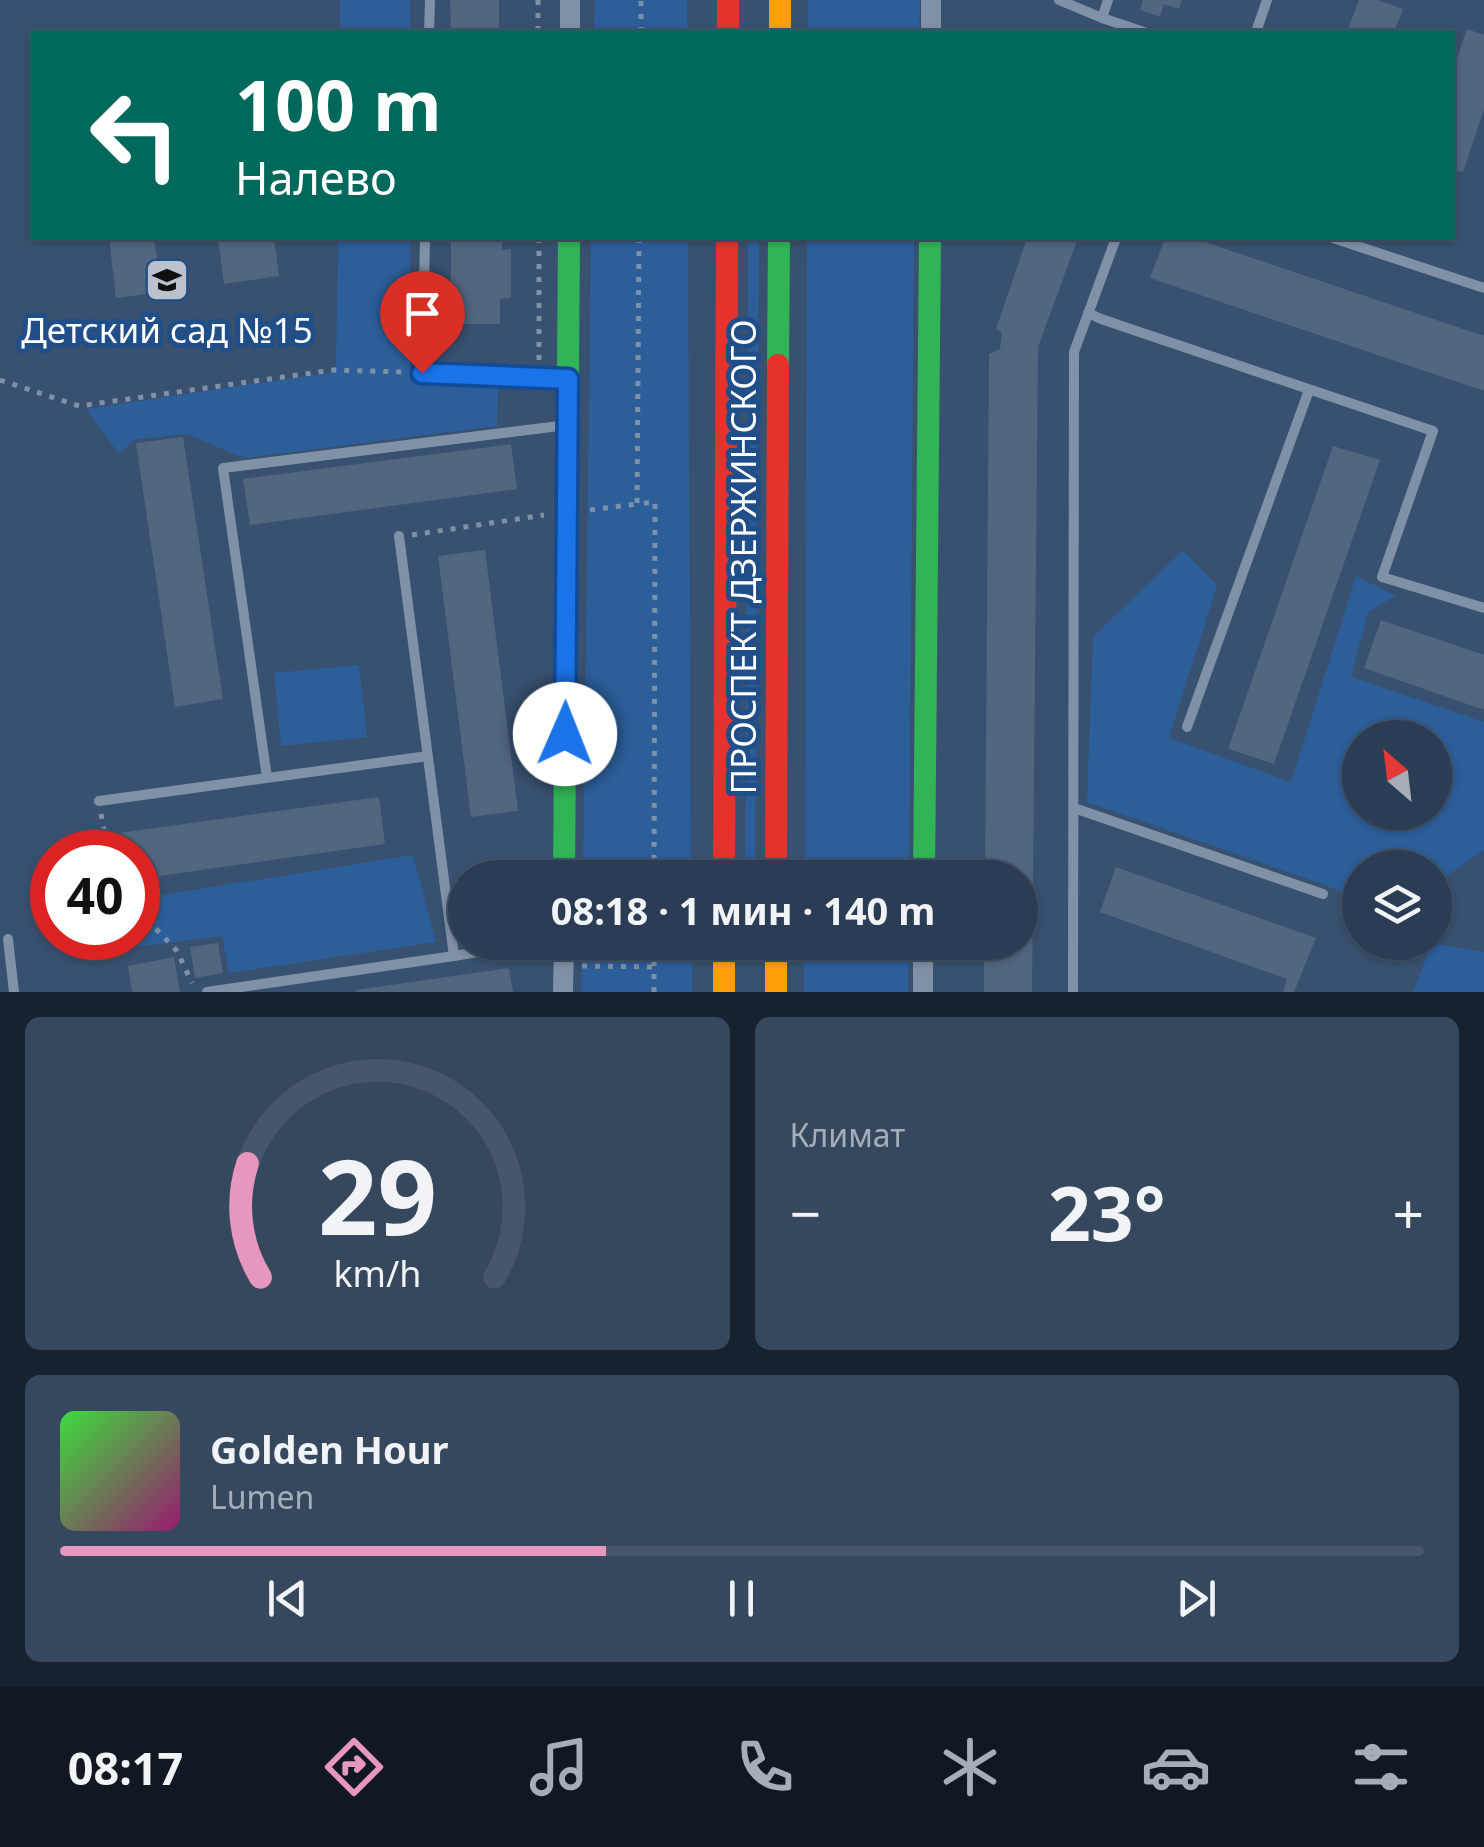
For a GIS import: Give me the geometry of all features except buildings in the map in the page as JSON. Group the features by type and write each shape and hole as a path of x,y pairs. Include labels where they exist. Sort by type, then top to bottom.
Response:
{"main road":[{"path":"728,0 728,30"},
{"path":"780,0 780,30"},
{"path":"564,860 569,240"},
{"name":"ПРОСПЕКТ ДЗЕРЖИНСКОГО","path":"724,860 727,240"},
{"name":"ПРОСПЕКТ ДЗЕРЖИНСКОГО","path":"776,860 779,240"},
{"path":"924,860 930,240"},
{"path":"724,960 724,992"},
{"path":"776,960 776,992"}],"street":[{"path":"570,0 570,30"},
{"path":"931,30 932,0"},
{"path":"564,960 564,992"},
{"path":"923,960 923,992"}],"lane":[{"path":"429,30 430,0"},
{"path":"1059,0 1138,30"},
{"path":"1102,18 1108,0"},
{"path":"1257,30 1267,0"},
{"path":"425,240 422,373 568,379"},
{"path":"1073,992 1074,352 1115,240"},
{"path":"1339,240 1484,288"},
{"path":"1088,313 1432,431 1382,578 1484,608"},
{"path":"1187,727 1310,390"},
{"path":"267,778 223,468 568,425"},
{"path":"399,536 448,910"},
{"path":"99,801 428,756"},
{"path":"1074,808 1323,894"},
{"path":"8,939 14,992"},
{"path":"207,992 448,957"}],"path":[{"path":"538,0 538,30"},
{"path":"641,0 641,30"},
{"path":"538,240 539,378"},
{"path":"637,504 639,240"},
{"path":"0,380 79,406 333,370 422,373"},
{"path":"399,536 654,502 654,860"},
{"path":"99,801 104,830"},
{"path":"160,933 177,950 196,992"},
{"path":"654,960 654,992"},
{"path":"564,965 654,967"}],"shaded area":[{"path":"340,0 410,0 410,30 340,30"},
{"path":"595,0 687,0 687,30 594,30"},
{"path":"808,0 920,0 919,30 808,30"},
{"path":"338,240 410,240 410,380 498,384 497,426 244,458 187,434 134,440 119,454 86,409 336,372"},
{"path":"591,240 688,240 691,860 583,860"},
{"path":"748,240 759,240 755,860 745,860"},
{"path":"807,240 914,240 909,860 805,860"},
{"path":"1183,550 1217,586 1169,738 1291,782 1356,576 1396,596 1368,612 1351,677 1484,722 1484,850 1452,872 1452,850 1342,850 1342,893 1087,802 1093,637"},
{"path":"359,665 367,737 281,746 274,673"},
{"path":"413,855 436,942 229,973 222,936 160,944 160,895"},
{"path":"1452,946 1484,952 1484,992 1413,992 1425,960 1452,960"},
{"path":"582,960 692,960 692,992 581,992"},
{"path":"804,960 909,960 908,992 804,992"}],"traffic: fast":[{"path":"564,860 569,240"},
{"path":"778,365 779,240"},
{"path":"924,860 930,240"}],"traffic: slow":[{"path":"780,0 780,30"},
{"path":"724,960 724,992"},
{"path":"776,960 776,992"}],"traffic: jam":[{"path":"728,0 728,30"},
{"path":"724,860 727,240"},
{"path":"776,860 778,365"}],"place":[{"name":"Детский сад №15","path":"167,280"}],"route":[{"path":"422,373 568,379 565,734"}]}
